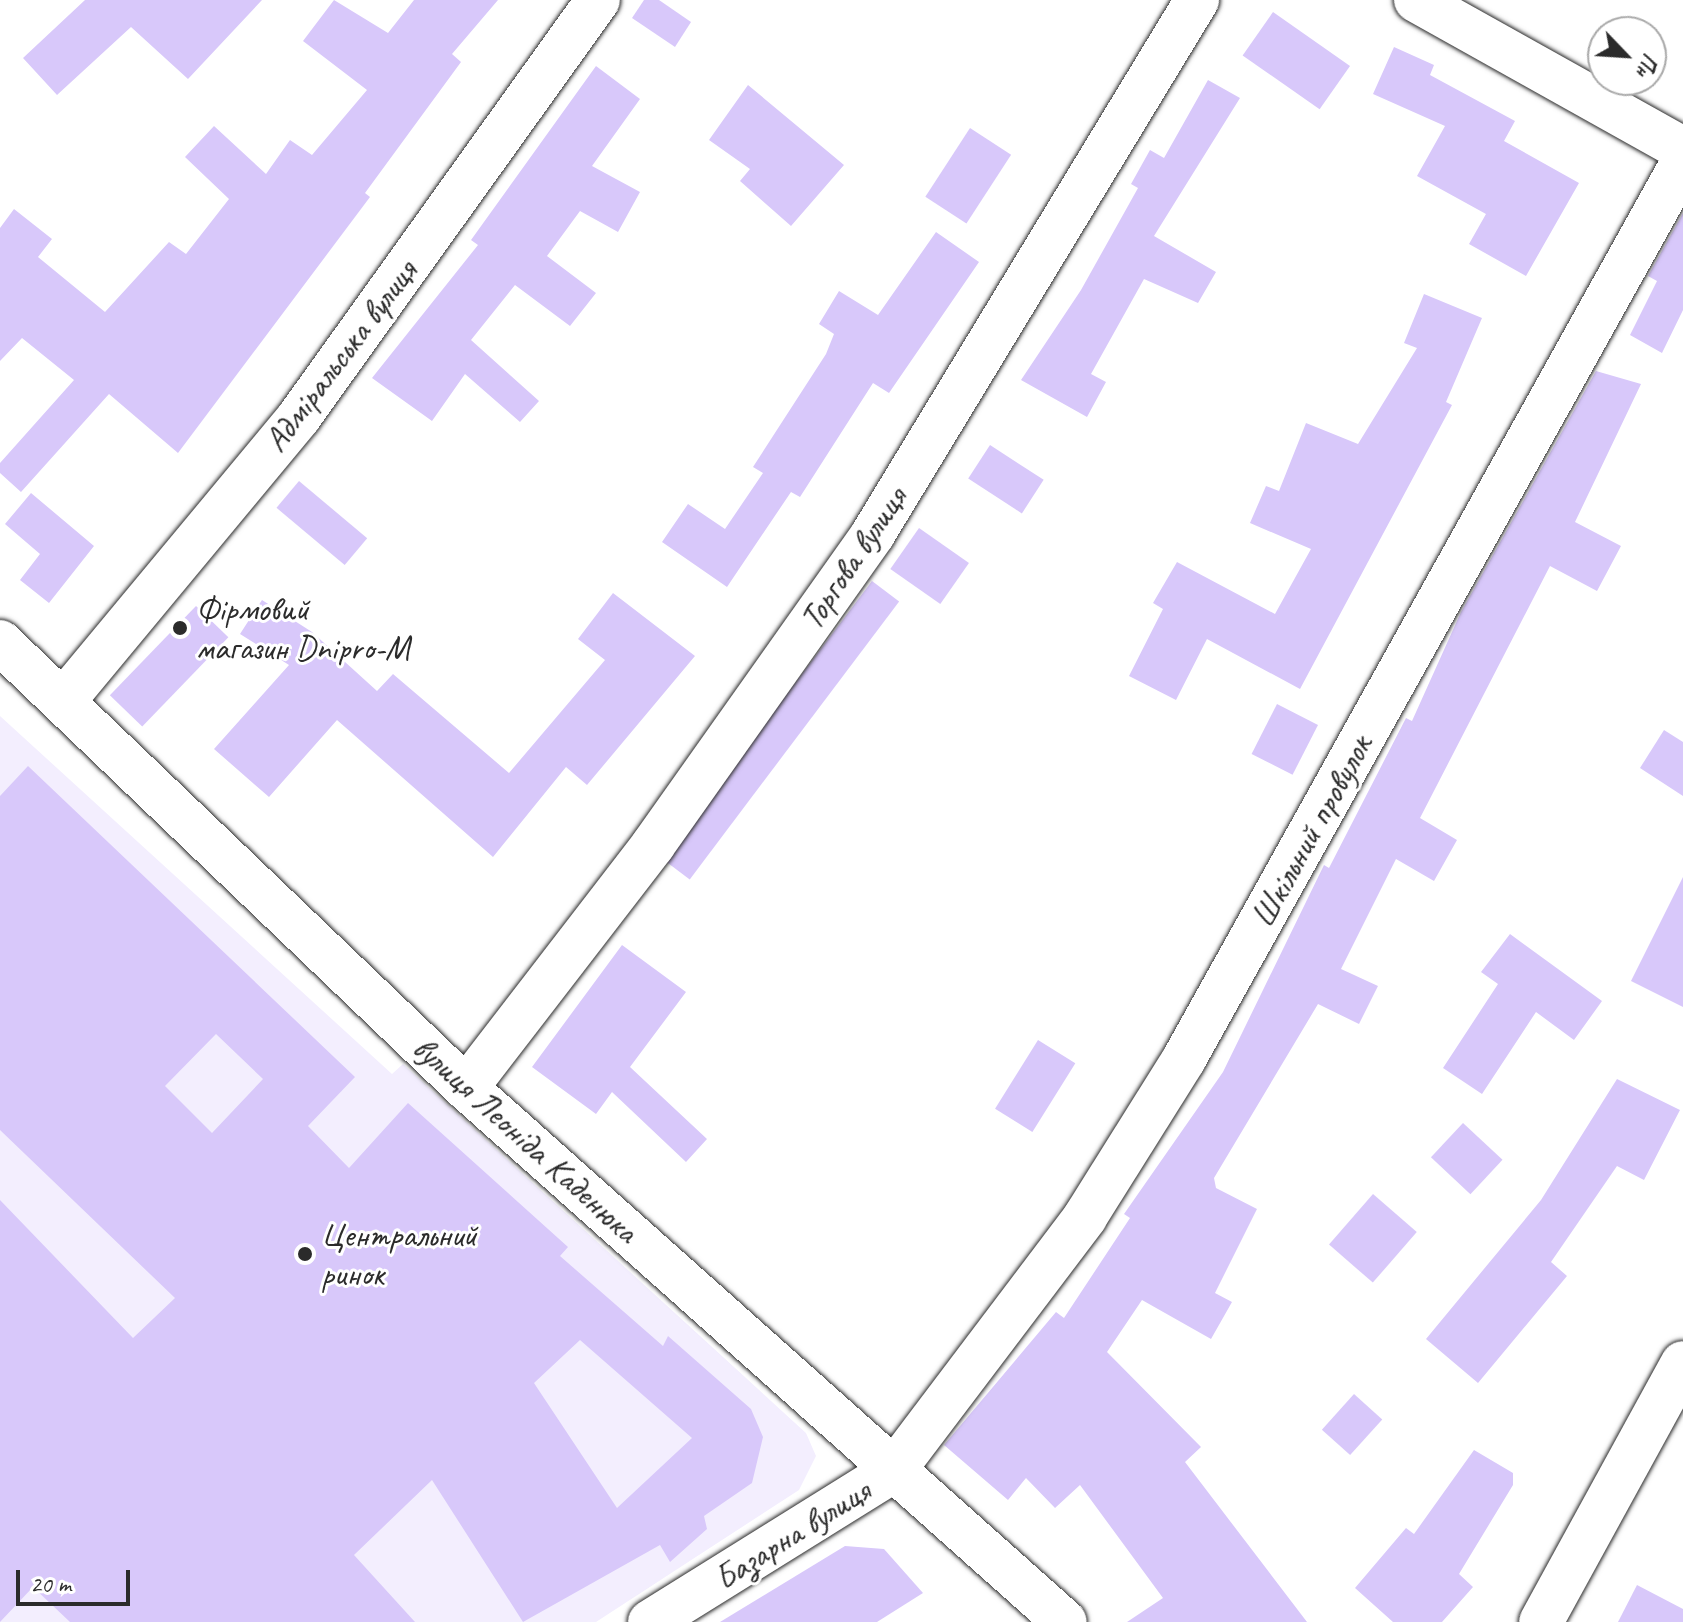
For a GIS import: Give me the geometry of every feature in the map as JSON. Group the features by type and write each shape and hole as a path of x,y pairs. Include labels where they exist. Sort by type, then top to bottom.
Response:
{"street":[{"name":"Адміральська вулиця","path":"65,699 299,417 598,0"},
{"name":"Торгова вулиця","path":"466,1088 653,845 873,534 1197,0"},
{"path":"1416,0 1683,149"},
{"name":"Шкільний провулок","path":"894,1470 1085,1217 1184,1059 1683,162"},
{"name":"вулиця Леоніда Каденюка","path":"0,642 65,699 466,1088 1065,1622"},
{"path":"1541,1622 1683,1363"},
{"name":"Базарна вулиця","path":"650,1622 894,1470"}],"shaded area":[{"name":"Центральний ринок","path":"0,716 392,1074 403,1064 806,1433 816,1456 799,1490 596,1622 0,1622"}],"building":[{"path":"85,0 262,0 188,79 131,27 57,95 23,58"},
{"path":"334,0 388,33 414,0 498,0 452,54 461,62 365,193 370,197 178,453 109,394 21,492 0,473 0,463 74,380 22,338 0,361 0,228 14,209 52,239 38,257 105,312 169,242 186,254 229,199 185,157 214,126 266,174 290,140 312,155 367,90 303,41"},
{"path":"644,0 659,0 691,22 675,47 632,18"},
{"path":"1273,12 1350,66 1320,109 1243,55"},
{"path":"1394,47 1434,65 1430,75 1515,121 1504,141 1579,183 1526,276 1469,244 1486,214 1417,176 1445,126 1373,94"},
{"path":"596,66 640,99 592,166 640,192 618,232 580,211 547,256 596,293 570,326 515,285 471,340 539,401 520,422 465,374 432,421 372,378 478,245 471,240"},
{"path":"1208,80 1240,98 1154,236 1216,272 1198,303 1144,279 1091,374 1106,382 1087,417 1021,380 1081,290 1138,188 1131,184 1150,150 1164,158"},
{"path":"748,85 844,165 791,226 740,181 750,169 709,140"},
{"path":"970,128 1011,155 966,223 925,197"},
{"path":"1683,213 1683,310 1662,353 1630,335 1657,281 1648,276"},
{"path":"936,232 979,262 889,393 873,383 800,497 791,492 727,587 662,542 688,504 725,529 763,473 753,467 826,354 834,334 819,324 839,291 878,315"},
{"path":"1424,294 1482,318 1446,402 1452,405 1300,689 1207,639 1176,700 1129,676 1163,609 1153,603 1177,562 1275,614 1311,549 1250,523 1266,486 1279,491 1306,423 1358,444 1417,348 1404,343"},
{"path":"1596,371 1641,384 1575,522 1621,546 1597,591 1550,566 1420,818 1457,840 1434,881 1396,859 1341,969 1378,986 1359,1024 1318,1004 1214,1178 1216,1188 1257,1209 1215,1293 1232,1302 1211,1339 1142,1300 1107,1352 1201,1447 1185,1462 1307,1622 1127,1622 1163,1598 1080,1485 1055,1508 1026,1478 1008,1500 944,1445 1056,1312 1064,1318 1130,1218 1124,1214 1223,1072 1324,865 1329,868 1406,718 1412,721 1461,612"},
{"path":"990,445 1044,480 1022,513 968,479"},
{"path":"299,481 367,538 345,565 277,508"},
{"path":"31,493 94,546 49,603 20,580 40,554 5,524"},
{"path":"919,528 969,563 940,604 890,569"},
{"path":"872,581 899,601 690,879 663,859"},
{"path":"613,593 695,656 587,785 566,767 493,857 337,720 269,797 214,749 289,665 240,634 262,600 312,632 377,691 393,674 509,773 605,660 578,639"},
{"path":"196,606 228,637 142,726 110,695"},
{"path":"1277,704 1318,725 1293,775 1252,754"},
{"path":"1664,730 1683,742 1683,796 1640,768"},
{"name":"Центральний ринок","path":"28,766 355,1077 308,1126 349,1168 408,1103 568,1247 560,1256 663,1346 668,1336 751,1409 763,1437 752,1483 704,1516 707,1529 670,1562 660,1545 523,1622 432,1480 354,1555 415,1622 70,1622 33,1587 0,1622 0,1200 133,1338 175,1298 0,1130 0,796","holes":["216,1034 263,1079 212,1133 165,1086","580,1340 692,1438 617,1508 534,1383"]},
{"path":"1683,877 1683,1007 1631,981"},
{"path":"1510,934 1602,1001 1574,1040 1536,1012 1482,1094 1443,1068 1498,984 1481,972"},
{"path":"622,945 686,992 630,1067 707,1139 686,1162 612,1092 596,1114 532,1067"},
{"path":"1038,1040 1075,1063 1032,1132 995,1109"},
{"path":"1617,1079 1680,1110 1644,1180 1617,1166 1551,1262 1567,1276 1478,1383 1426,1339 1541,1200"},
{"path":"1463,1123 1502,1160 1470,1194 1431,1157"},
{"path":"1373,1194 1417,1232 1373,1283 1329,1245"},
{"path":"1354,1394 1382,1419 1350,1455 1322,1430"},
{"path":"1474,1450 1513,1473 1513,1485 1459,1574 1473,1587 1442,1622 1393,1622 1355,1588 1406,1528 1414,1534"},
{"path":"845,1546 884,1549 923,1593 877,1622 720,1622"},
{"path":"1637,1585 1683,1609 1683,1622 1618,1622"}],"place":[{"name":"Фірмовий магазин Dnipro-M","path":"180,628"},
{"name":"Центральний ринок","path":"305,1254"}]}
